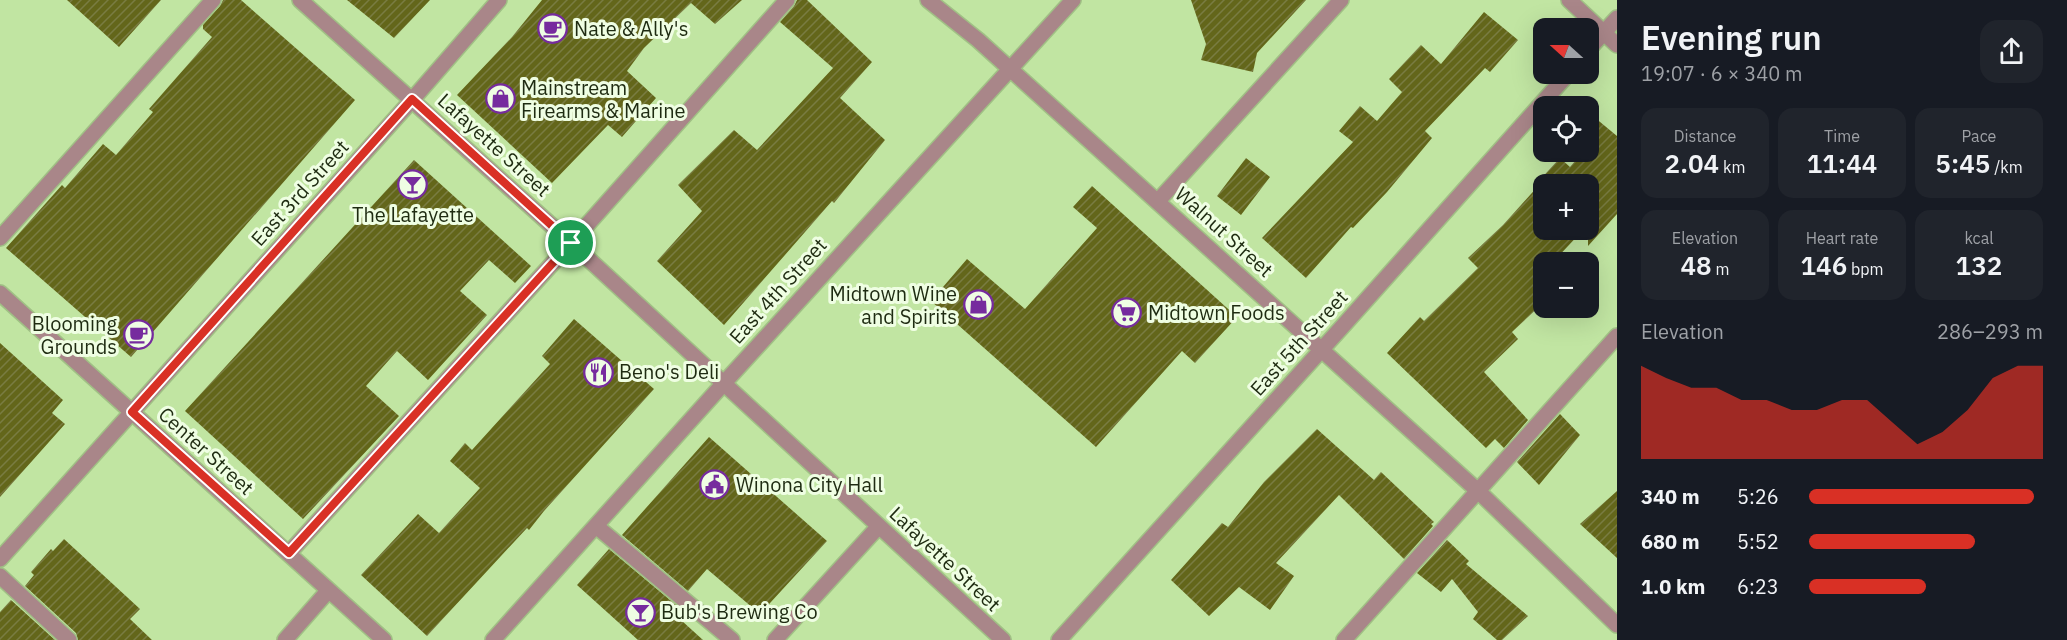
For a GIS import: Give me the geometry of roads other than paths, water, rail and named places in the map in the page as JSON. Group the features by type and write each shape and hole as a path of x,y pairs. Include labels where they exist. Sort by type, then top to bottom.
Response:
{"street":[{"path":"0,238 213,0"},
{"name":"Lafayette Street","path":"300,0 571,243 1003,640"},
{"name":"East 3rd Street","path":"0,559 499,0"},
{"path":"289,553 571,243 787,0"},
{"name":"Walnut Street","path":"928,0 1010,68 1322,349 1478,491 1617,625"},
{"name":"East 4th Street","path":"493,640 1073,0"},
{"path":"1158,201 1341,0"},
{"path":"1569,0 1617,45"},
{"path":"1599,38 1617,18"},
{"name":"East 5th Street","path":"1059,640 1559,84"},
{"name":"Center Street","path":"0,293 384,640"},
{"path":"1344,640 1617,336"},
{"path":"596,526 732,640"},
{"path":"776,640 879,526"},
{"path":"0,576 69,640"},
{"path":"285,640 328,591"}],"place":[{"name":"Nate & Ally's","path":"553,29"},
{"name":"Mainstream Firearms & Marine","path":"500,99"},
{"name":"The Lafayette","path":"413,184"},
{"name":"Midtown Wine and Spirits","path":"978,305"},
{"name":"Midtown Foods","path":"1127,313"},
{"name":"Blooming Grounds","path":"138,335"},
{"name":"Beno's Deli","path":"598,372"},
{"name":"Winona City Hall","path":"715,485"},
{"name":"Bub's Brewing Co","path":"640,612"}]}
